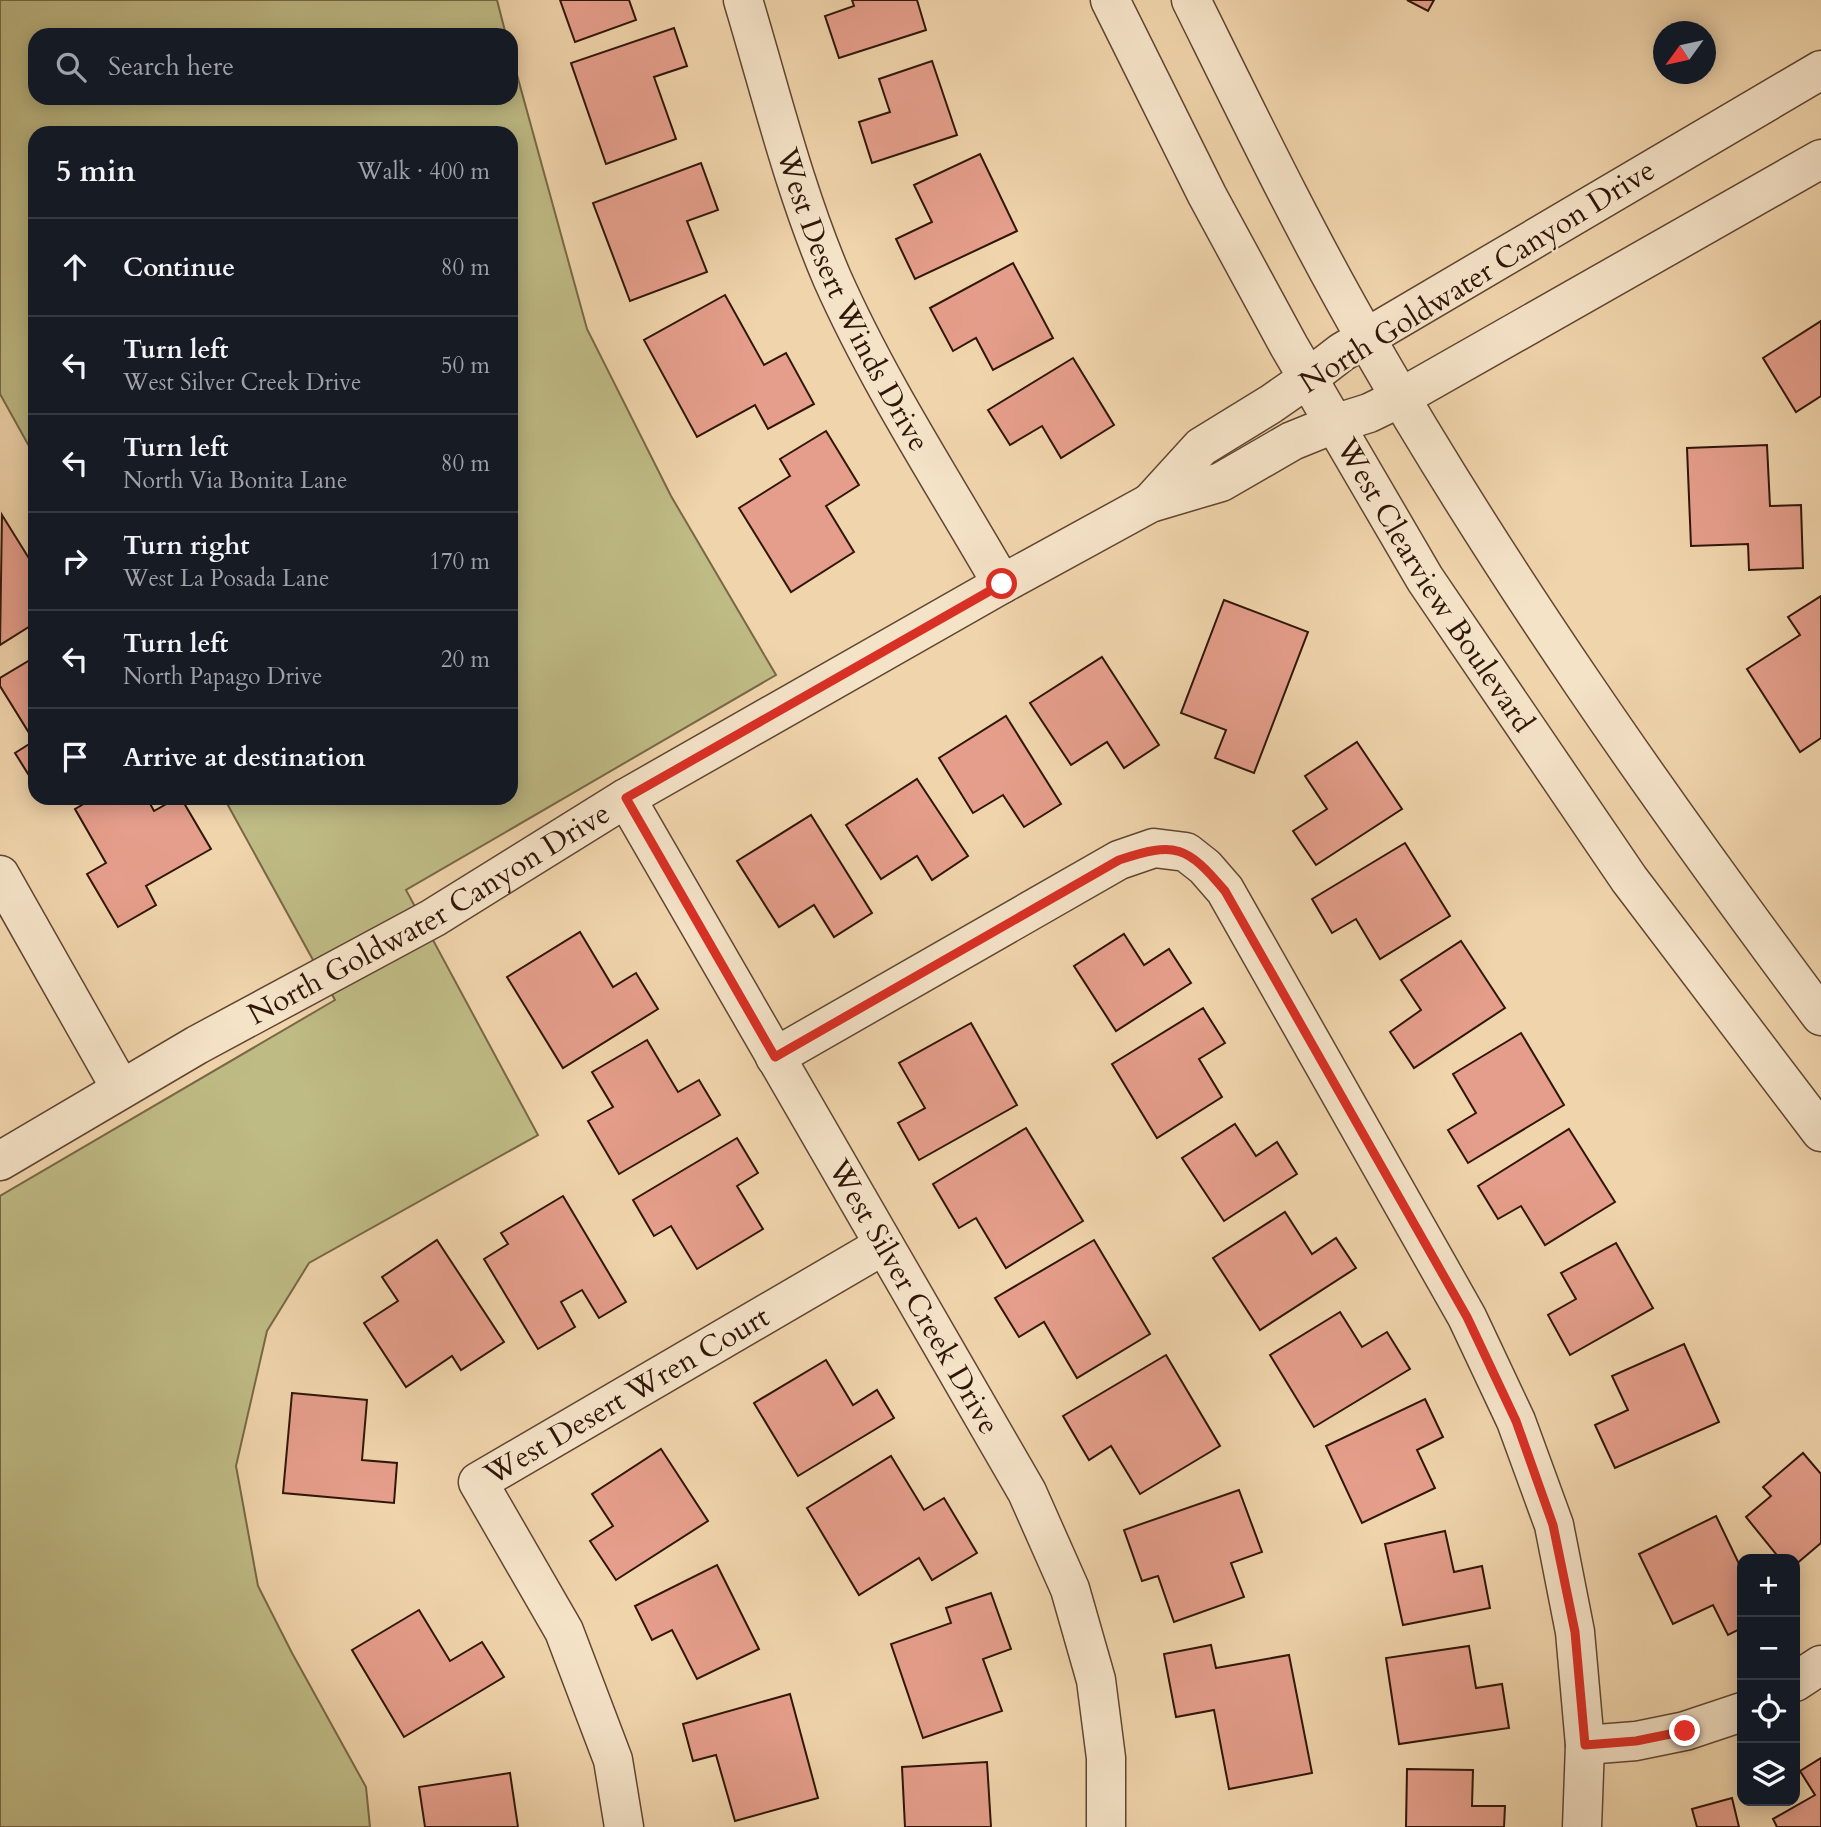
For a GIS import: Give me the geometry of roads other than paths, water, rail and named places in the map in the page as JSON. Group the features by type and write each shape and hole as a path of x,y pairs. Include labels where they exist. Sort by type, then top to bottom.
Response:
{"street":[{"name":"West Desert Winds Drive","path":"743,0 806,209 832,278 875,365 1002,584"},
{"name":"West Clearview Boulevard","path":"1110,0 1207,195 1307,379 1433,590 1599,836 1678,947 1821,1132"},
{"path":"1191,0 1274,166 1366,339 1489,542 1606,719 1730,895 1821,1016"},
{"name":"North Goldwater Canyon Drive","path":"1150,503 1201,447 1271,404 1342,352 1821,70"},
{"name":"North Goldwater Canyon Drive","path":"0,1161 197,1045 433,918 626,798 1002,584 1150,503 1221,482 1292,441 1369,413 1401,398 1821,159"},
{"name":"West Silver Creek Drive","path":"626,798 1027,1492 1070,1589 1096,1680 1106,1758 1106,1827"},
{"path":"775,1057 1119,860 1154,848 1186,852 1205,867 1225,891 1467,1317 1516,1421 1553,1525 1575,1632 1585,1745 1582,1827"},
{"path":"0,875 121,1089"},
{"name":"West Desert Wren Court","path":"624,1827 612,1760 564,1631 478,1482 884,1245"},
{"path":"1798,1680 1821,1665"},
{"path":"1585,1745 1636,1741 1685,1731 1737,1714"}]}
